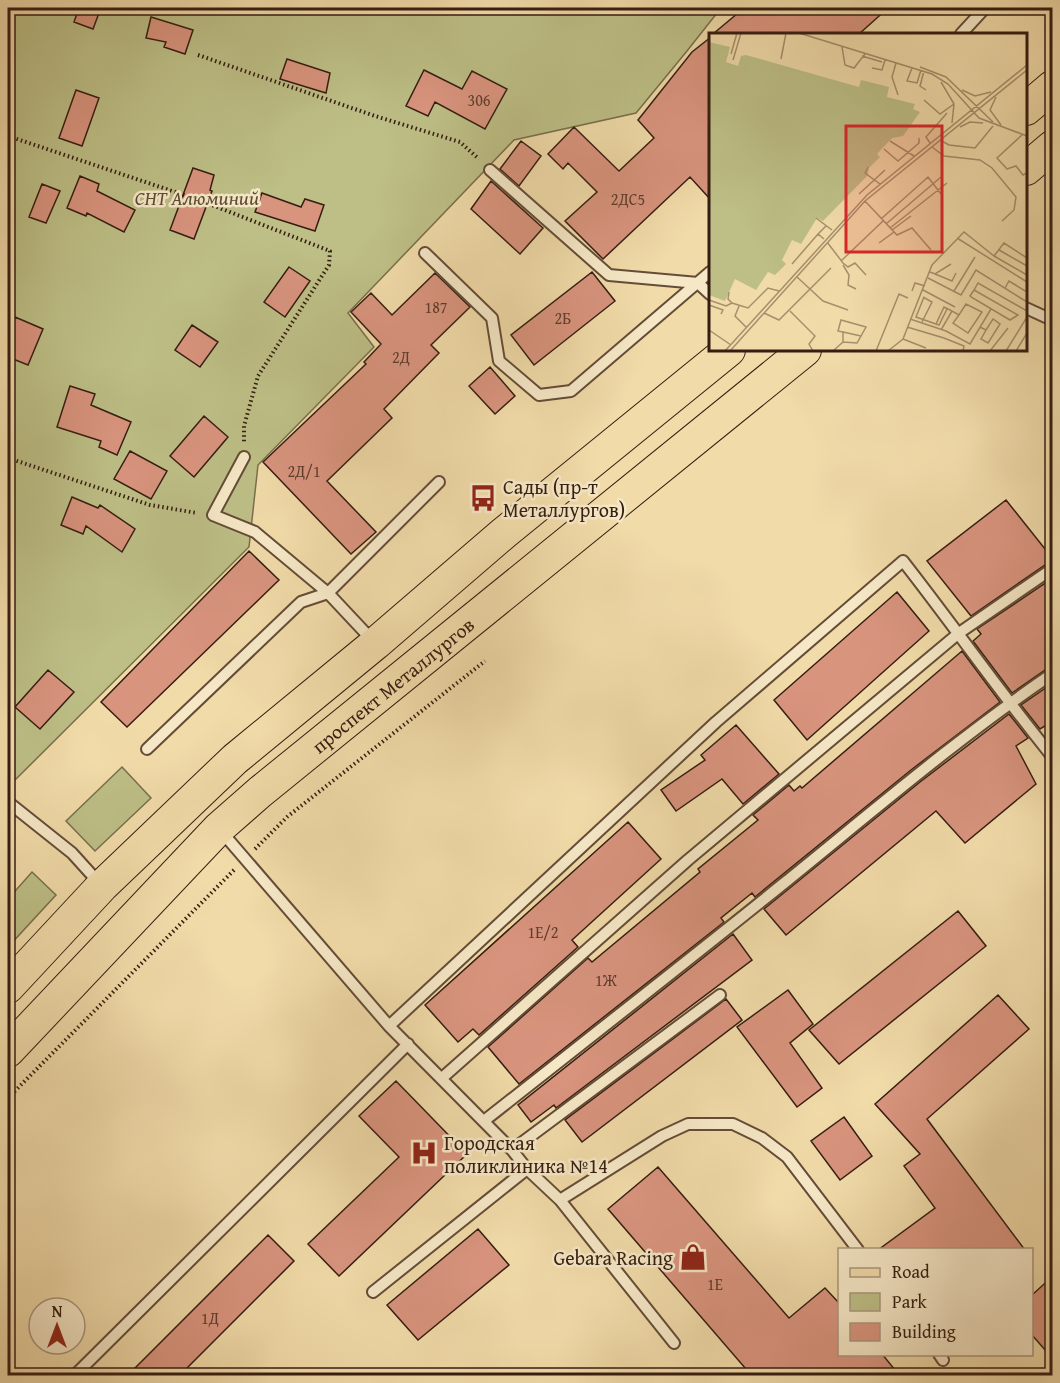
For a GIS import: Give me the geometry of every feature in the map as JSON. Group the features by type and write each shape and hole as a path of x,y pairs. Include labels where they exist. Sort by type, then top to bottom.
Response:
{"main road":[{"path":"1027,108 1053,87"},
{"path":"8,987 102,886 235,759 513,526 728,351"},
{"name":"проспект Металлургов","path":"8,1051 219,828 272,782 804,351"}],"lane":[{"path":"963,33 985,8"},
{"path":"490,170 609,275 698,283 709,292"},
{"path":"425,253 492,318 499,361 539,395 571,391 709,274"},
{"path":"1027,309 1053,320"},
{"path":"244,457 213,515 255,532 328,593 375,644"},
{"path":"147,749 301,602 328,593 439,482"},
{"path":"389,1026 716,722 903,561 959,633 1009,703 1051,755"},
{"path":"442,1078 688,860 959,633 1053,568"},
{"path":"484,1121 1009,703 1053,674"},
{"path":"8,802 72,852 102,886"},
{"path":"219,828 389,1026 512,1150 527,1169 560,1200 674,1343"},
{"path":"512,1150 720,995"},
{"path":"74,1376 408,1044"},
{"path":"560,1200 662,1136 688,1124 733,1124 762,1138 787,1157 856,1248"},
{"path":"373,1292 527,1169"}],"path":[{"path":"198,55 375,116 460,142 490,170"},
{"path":"8,136 199,200 330,251 329,265 258,376 244,426 244,457"},
{"path":"8,458 150,505 213,515"}],"green space":[{"name":"СНТ Алюминий","path":"8,8 721,8 636,113 514,140 348,313 374,347 258,465 249,547 8,787"},
{"path":"122,767 151,798 95,851 66,821"},
{"path":"32,872 56,895 8,947 8,899"}],"building":[{"path":"79,8 99,13 93,29 74,22"},
{"path":"744,8 888,8 860,33 714,33"},
{"path":"151,17 193,30 185,54 164,47 166,42 146,38"},
{"path":"709,39 709,198 690,177 603,259 565,221 597,192 568,163 563,169 548,154 574,127 619,171 654,138 638,120 692,52"},
{"path":"287,59 330,73 326,93 280,79"},
{"path":"424,70 462,89 472,71 507,89 485,129 435,102 428,116 406,106"},
{"path":"76,90 99,98 82,146 59,138"},
{"path":"521,141 541,156 519,186 500,169"},
{"path":"193,168 214,175 210,190 212,191 194,239 170,230"},
{"path":"80,176 99,184 97,191 135,210 124,232 87,213 86,216 67,208"},
{"path":"491,181 543,228 520,254 471,209"},
{"path":"42,184 60,191 46,223 29,217"},
{"path":"262,193 301,207 305,199 324,205 315,231 255,212"},
{"path":"289,267 310,281 285,317 264,302"},
{"path":"592,272 615,301 534,365 511,335"},
{"path":"435,273 470,307 431,345 439,353 384,409 392,418 327,481 376,532 351,554 263,462 366,364 364,362 381,344 351,312 371,293 392,315"},
{"path":"15,317 43,329 28,365 8,357 8,334"},
{"path":"192,325 218,342 200,367 175,350"},
{"path":"490,367 515,396 495,414 469,386"},
{"path":"70,386 95,394 91,405 131,422 117,455 99,447 101,441 57,427"},
{"path":"204,416 228,437 194,477 170,456"},
{"path":"130,451 167,471 151,499 114,479"},
{"path":"72,497 98,508 100,505 135,529 122,552 86,526 83,534 61,525"},
{"path":"1006,500 1053,559 1053,562 1048,563 971,616 927,561"},
{"path":"249,551 279,580 127,727 101,702"},
{"path":"1053,578 1053,667 1048,668 1012,693 973,641 981,634 977,629"},
{"path":"897,592 929,631 807,740 774,700"},
{"path":"962,651 1000,702 911,770 755,897 752,893 721,918 724,922 519,1084 488,1047 588,958 592,962 700,872 698,869 758,820 753,815 789,785 794,791 800,786 802,788"},
{"path":"48,670 74,692 40,729 15,707"},
{"path":"1053,683 1053,721 1040,729 1021,705"},
{"path":"1009,714 1028,738 1016,746 1036,784 965,843 936,811 786,935 764,909 920,782"},
{"path":"736,725 779,774 743,804 722,779 676,811 661,790 705,760 701,755"},
{"path":"628,822 661,859 572,940 578,947 479,1035 473,1029 458,1042 425,1005"},
{"path":"958,911 986,946 839,1064 809,1030"},
{"path":"733,934 752,960 556,1108 554,1105 531,1122 518,1105"},
{"path":"788,990 813,1024 790,1043 822,1088 797,1107 737,1027"},
{"path":"998,995 1029,1029 927,1119 1024,1248 881,1248 935,1208 904,1166 920,1154 875,1104"},
{"path":"726,999 742,1020 582,1142 565,1120"},
{"path":"396,1081 467,1154 339,1276 308,1244 399,1157 359,1116"},
{"path":"844,1117 872,1156 840,1180 811,1141"},
{"path":"658,1167 789,1318 825,1288 838,1302 838,1356 884,1356 900,1376 752,1376 608,1209"},
{"path":"478,1229 509,1265 418,1340 387,1305"},
{"path":"268,1235 294,1261 179,1376 127,1376"},
{"path":"1053,1276 1053,1359 1033,1336 1033,1294"}],"place":[{"name":"Сады (пр-т Металлургов)","path":"483,498"},
{"name":"Городская поликлиника №14","path":"424,1153"},
{"name":"Gebara Racing","path":"693,1257"}]}
